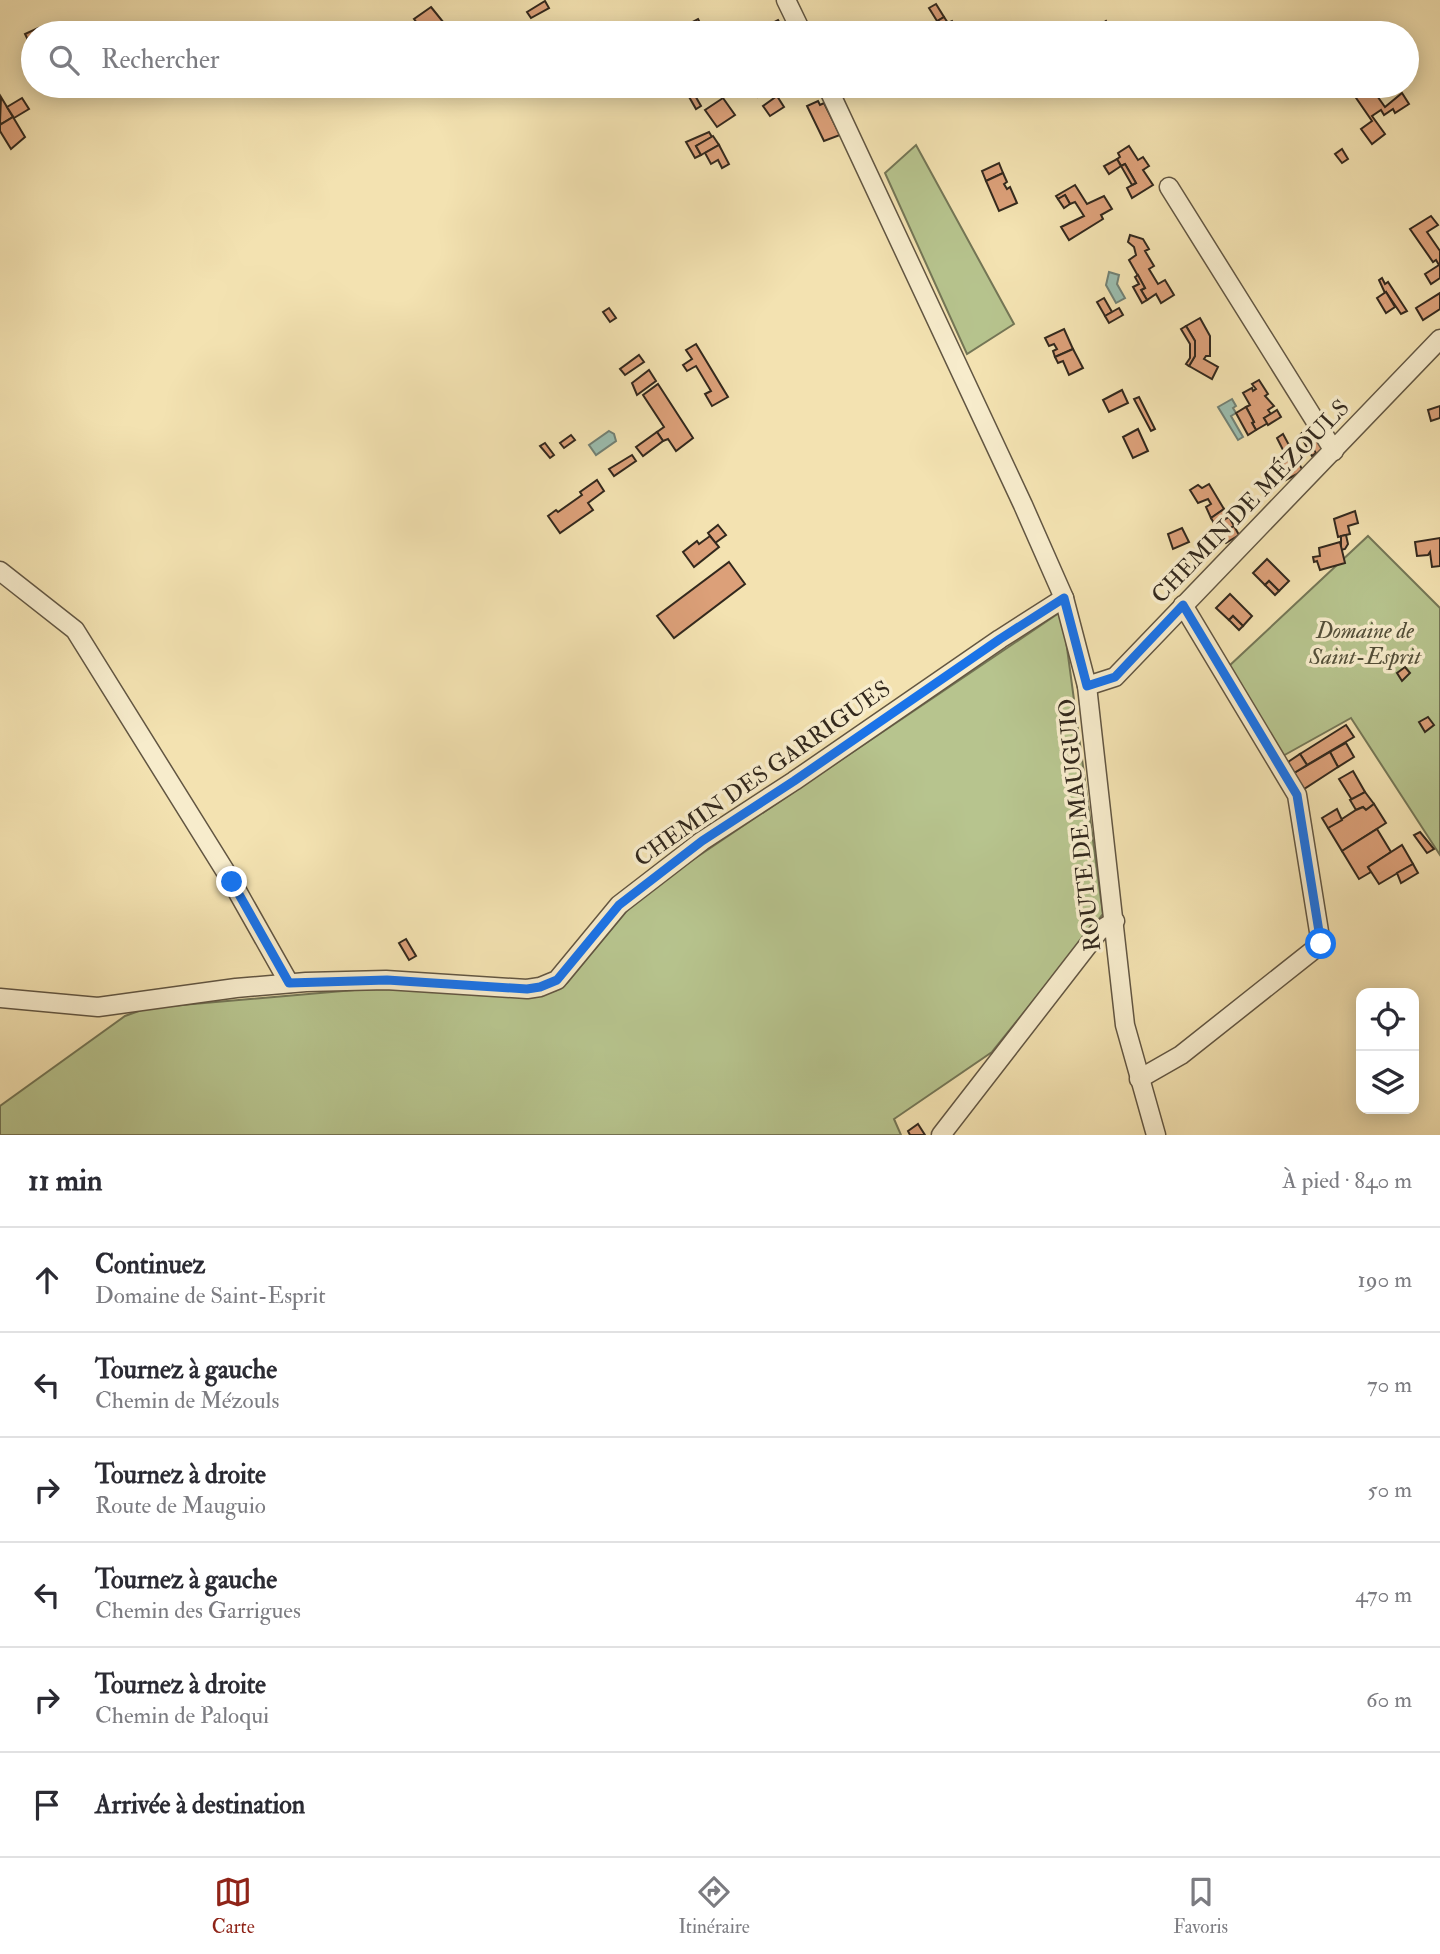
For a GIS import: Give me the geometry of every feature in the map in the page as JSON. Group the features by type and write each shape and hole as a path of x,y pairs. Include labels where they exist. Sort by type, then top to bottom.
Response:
{"street":[{"path":"786,0 796,21"},
{"name":"ROUTE DE MAUGUIO","path":"833,98 1064,598 1087,686 1125,1025 1156,1135"},
{"path":"1170,187 1334,451"},
{"name":"CHEMIN DE MÉZOULS","path":"1087,686 1115,677 1440,339"},
{"path":"0,571 75,630 232,882 289,983"},
{"name":"CHEMIN DES GARRIGUES","path":"0,998 98,1007 289,983 387,980 527,989 550,984 568,969 619,905 674,862 1064,598"},
{"path":"1139,1079 1181,1055 1321,944 1297,795 1183,605"},
{"path":"941,1135 1099,931 1115,921"}],"green space":[{"path":"916,145 1014,324 967,354 885,173"},
{"name":"Domaine de Saint-Esprit","path":"1368,536 1440,608 1440,855 1351,718 1281,757 1228,667"},
{"path":"1062,611 1103,914 992,1052 894,1119 901,1135 0,1135 0,1106 125,1016 147,1008 366,989 555,991 567,983 634,902"}],"shaded area":[{"path":"1109,272 1119,275 1117,284 1125,298 1116,303 1106,285"},
{"path":"1232,399 1236,413 1231,416 1243,437 1238,440 1218,407"},
{"path":"609,431 614,434 616,441 596,455 589,445"}],"building":[{"path":"545,1 549,8 531,18 527,12"},
{"path":"936,4 944,17 937,21 929,8"},
{"path":"431,7 442,21 416,21 414,19"},
{"path":"1,97 13,117 1,124 0,122"},
{"path":"22,98 29,109 14,118 7,107"},
{"path":"690,98 696,98 701,106 696,109"},
{"path":"723,98 735,115 717,127 705,110"},
{"path":"778,98 784,107 770,116 763,106"},
{"path":"1356,98 1379,98 1385,107 1396,98 1405,98 1409,104 1395,113 1393,109 1384,115 1381,110 1372,116 1385,134 1372,144 1361,129 1372,121"},
{"path":"818,101 820,105 824,103 840,135 824,141 807,106"},
{"path":"13,117 25,137 11,149 0,131 0,125"},
{"path":"709,132 712,137 696,146 701,155 695,158 686,142"},
{"path":"713,136 719,145 701,155 696,146"},
{"path":"719,145 729,164 722,168 718,160 711,164 705,153"},
{"path":"1129,146 1138,160 1143,157 1149,166 1143,170 1153,185 1132,198 1127,188 1136,183 1125,164 1121,166 1117,159 1120,157 1118,153"},
{"path":"1342,149 1348,159 1342,163 1335,154"},
{"path":"1117,159 1121,166 1109,174 1104,166"},
{"path":"999,163 1003,173 986,181 982,171"},
{"path":"1125,164 1136,183 1132,185 1121,166"},
{"path":"1003,173 1007,182 1004,184 1007,189 1010,187 1017,203 999,211 986,181"},
{"path":"1075,185 1087,204 1104,196 1112,209 1101,215 1103,219 1069,240 1061,227 1084,216 1075,202 1070,204 1065,195 1058,199 1056,196"},
{"path":"1065,195 1070,204 1064,208 1058,199"},
{"path":"1431,216 1438,225 1427,232 1440,251 1440,278 1431,284 1425,274 1439,265 1436,260 1433,262 1410,229"},
{"path":"1130,235 1143,239 1149,249 1145,251 1154,266 1149,269 1158,284 1165,280 1174,295 1161,303 1156,294 1147,300 1141,290 1145,288 1129,260 1136,255 1134,247 1128,242"},
{"path":"1138,275 1145,288 1141,290 1147,300 1142,303 1133,287 1139,284 1135,277"},
{"path":"1382,278 1385,284 1388,282 1407,311 1401,314 1385,293 1379,280"},
{"path":"1386,292 1395,307 1386,313 1377,298"},
{"path":"1440,293 1440,309 1423,320 1416,308"},
{"path":"1104,298 1112,312 1105,316 1097,302"},
{"path":"609,308 616,318 610,322 603,312"},
{"path":"1119,308 1123,315 1109,323 1105,316"},
{"path":"1200,318 1210,336 1210,356 1204,359 1218,367 1212,379 1189,366 1195,356 1195,341 1186,326"},
{"path":"1186,326 1195,341 1195,356 1189,366 1186,364 1190,358 1190,344 1181,329"},
{"path":"1064,329 1073,349 1055,357 1053,351 1057,349 1054,344 1049,346 1045,338"},
{"path":"696,344 728,397 712,406 705,394 711,391 696,366 687,371 683,365 692,359 686,350"},
{"path":"1073,349 1083,368 1069,375 1063,361 1058,363 1055,357"},
{"path":"639,355 644,362 625,375 620,369"},
{"path":"649,370 656,381 637,395 632,383"},
{"path":"1259,380 1268,394 1265,396 1274,406 1268,410 1271,414 1264,418 1268,423 1256,430 1246,407 1250,405 1243,393 1252,388 1253,391 1256,389 1252,384"},
{"path":"658,384 693,438 676,451 668,439 663,441 657,432 664,427 643,395"},
{"path":"1122,390 1128,403 1109,412 1103,400"},
{"path":"1139,397 1155,429 1151,431 1134,399"},
{"path":"1440,406 1440,418 1431,421 1428,410"},
{"path":"1246,407 1256,430 1248,435 1236,413"},
{"path":"1277,410 1281,417 1268,425 1264,418"},
{"path":"1310,428 1327,456 1320,460 1302,433"},
{"path":"1138,429 1148,451 1133,458 1123,437"},
{"path":"657,432 663,441 643,456 636,447"},
{"path":"1302,433 1316,453 1312,456 1300,435"},
{"path":"1283,434 1303,471 1278,484 1268,471 1290,459 1277,438"},
{"path":"571,435 575,440 564,448 560,443"},
{"path":"545,443 554,455 550,458 540,446"},
{"path":"632,455 636,461 614,476 609,469"},
{"path":"597,480 604,491 588,503 593,510 560,533 548,516 582,495 580,492"},
{"path":"1209,484 1224,509 1211,518 1206,507 1211,504 1208,499 1198,503 1190,490 1198,485 1202,488"},
{"path":"1224,509 1229,517 1215,525 1211,518"},
{"path":"1355,511 1358,523 1348,526 1350,534 1338,537 1334,519"},
{"path":"1229,517 1234,526 1220,534 1215,525"},
{"path":"718,525 726,535 715,543 708,533"},
{"path":"1234,526 1239,535 1226,543 1220,534"},
{"path":"1182,528 1189,542 1173,549 1168,534"},
{"path":"1346,535 1348,544 1341,550 1341,536"},
{"path":"710,536 719,547 694,567 683,552 697,541 699,544"},
{"path":"1440,538 1440,566 1432,567 1430,552 1428,555 1417,556 1415,542"},
{"path":"1340,542 1345,563 1320,570 1313,557 1320,556 1319,548"},
{"path":"1267,559 1289,581 1279,591 1269,581 1265,585 1253,573"},
{"path":"729,562 745,584 674,638 657,616"},
{"path":"1269,581 1279,591 1275,595 1265,585"},
{"path":"1230,594 1252,616 1243,626 1233,616 1229,620 1216,608"},
{"path":"1233,616 1243,626 1239,630 1229,620"},
{"path":"1405,667 1410,673 1402,681 1397,673"},
{"path":"1428,717 1434,725 1425,732 1419,722"},
{"path":"1346,725 1354,737 1307,765 1300,754"},
{"path":"1346,743 1354,757 1338,767 1330,752"},
{"path":"1330,752 1338,767 1304,789 1294,773"},
{"path":"1300,754 1307,765 1294,773 1288,762"},
{"path":"1353,771 1365,792 1352,800 1339,779"},
{"path":"1365,792 1374,804 1366,810 1363,807 1356,810 1350,800"},
{"path":"1374,804 1386,823 1342,851 1328,828 1356,810 1363,807 1366,810"},
{"path":"1337,809 1342,820 1328,828 1322,818"},
{"path":"1377,829 1391,852 1368,867 1371,872 1359,879 1342,851"},
{"path":"1420,832 1434,849 1427,853 1414,835"},
{"path":"1402,845 1413,864 1379,884 1368,867"},
{"path":"1413,864 1418,873 1401,883 1397,873"},
{"path":"406,939 416,956 409,960 399,943"},
{"path":"918,1124 925,1135 910,1135 908,1131"}],"route":[{"path":"232,882 289,983 387,980 527,989 550,984 568,969 619,905 646,883 702,841 1064,598 1087,686 1115,677 1183,605 1297,795 1321,944"}]}
